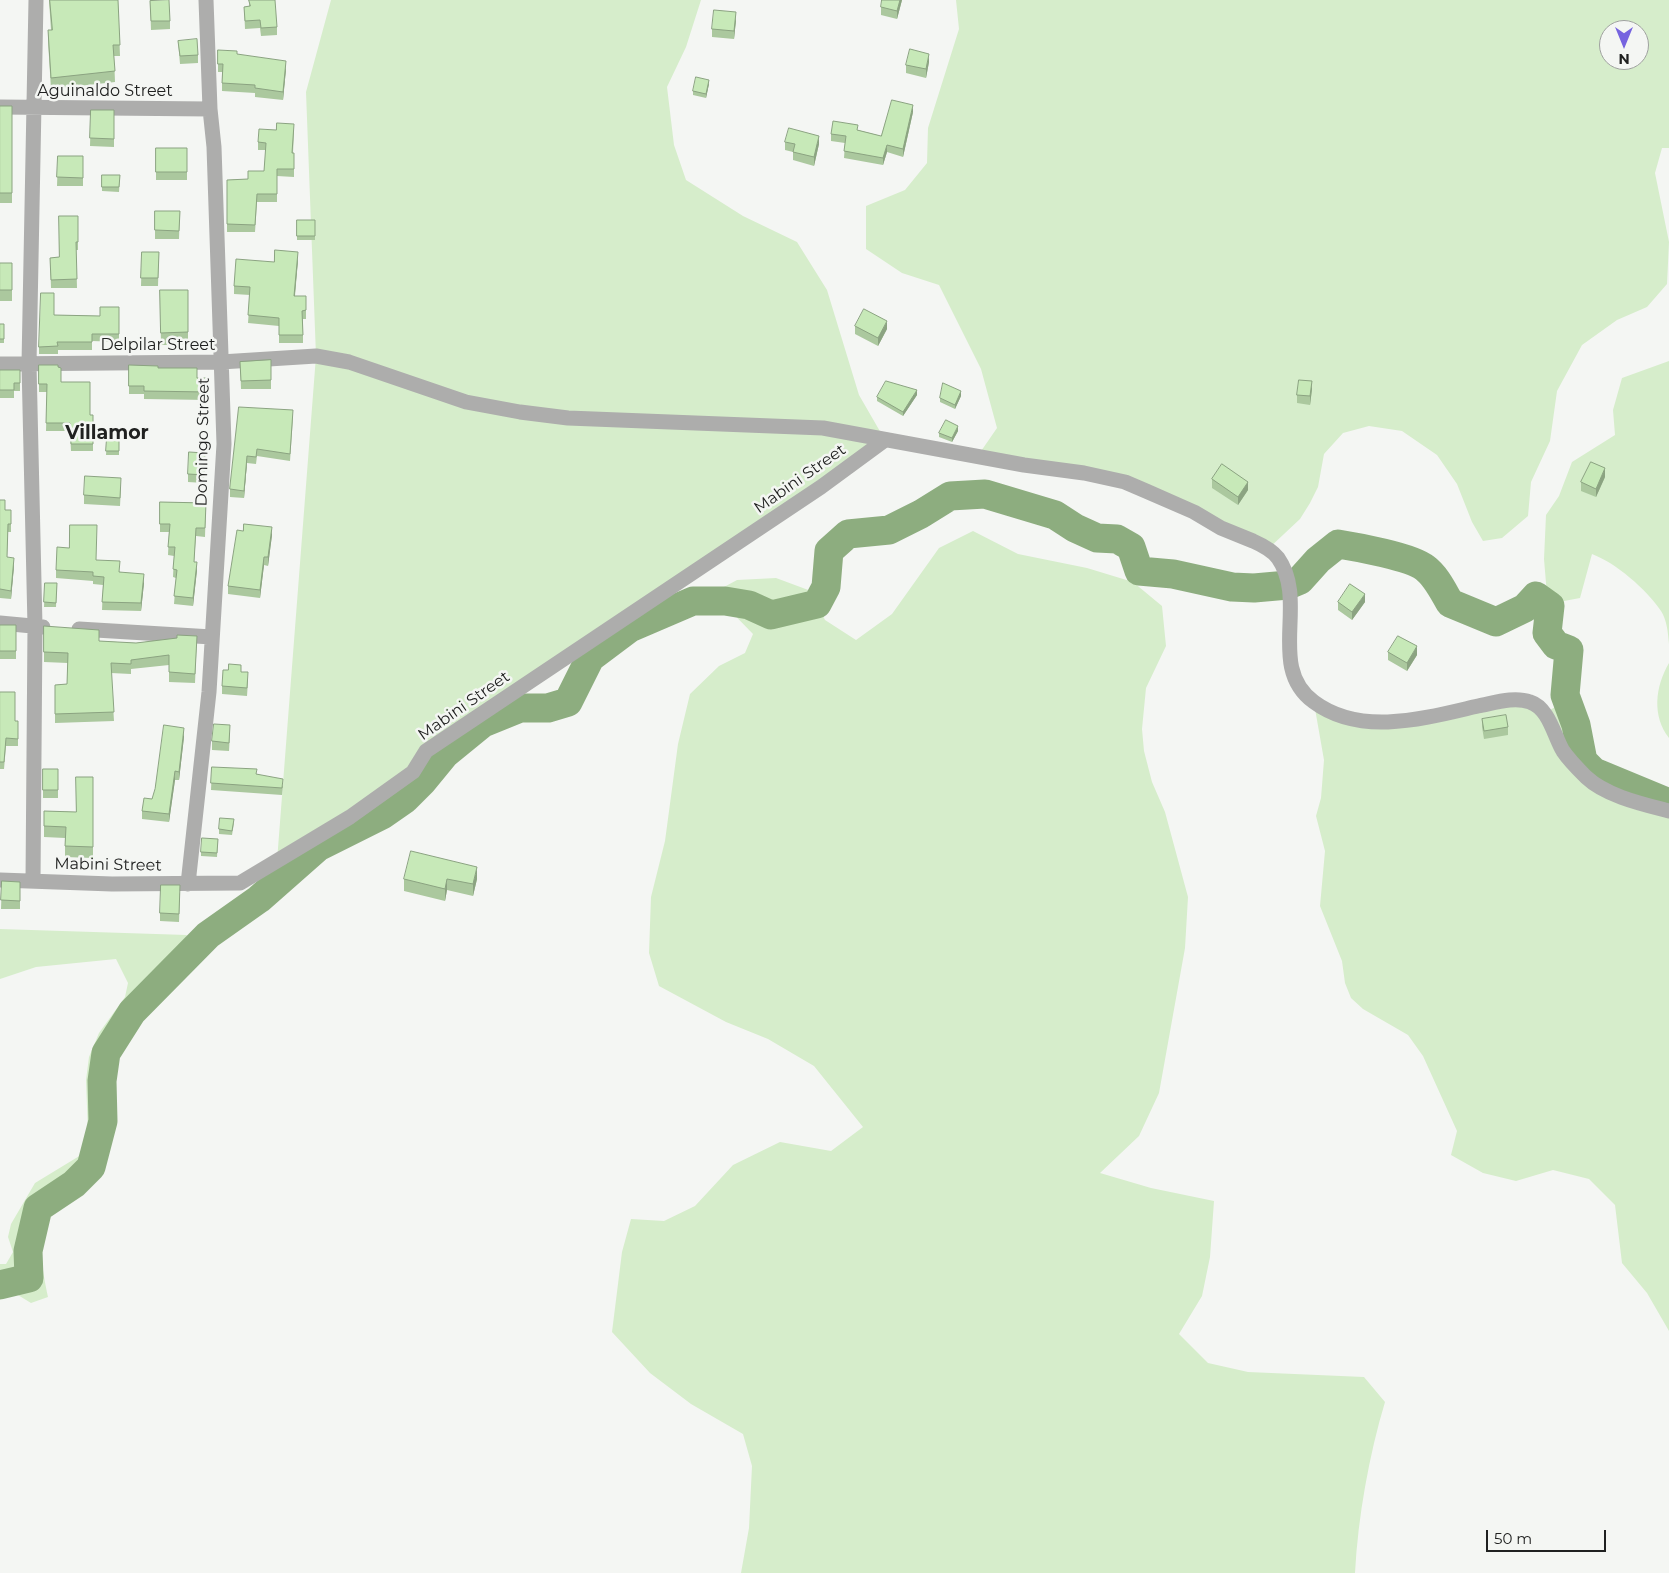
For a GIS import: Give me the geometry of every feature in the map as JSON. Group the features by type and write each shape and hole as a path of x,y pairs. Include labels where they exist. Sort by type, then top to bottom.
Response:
{"street":[{"path":"33,881 35,626 29,364 36,0"},
{"name":"Domingo Street","path":"188,884 209,692 224,444 214,147 210,109 206,0"},
{"name":"Aguinaldo Street","path":"0,107 210,109"},
{"name":"Delpilar Street","path":"0,364 221,362 316,356 349,362 466,402 520,412 568,418 823,428 1024,465 1084,473 1125,482 1194,512 1221,528 1268,549 1278,558 1287,578 1290,601 1289,649 1292,676 1300,690 1314,703 1361,722 1383,723 1410,720 1508,700 1532,702 1545,714 1563,751 1587,778 1613,793 1669,811"},
{"name":"Mabini Street","path":"0,880 188,884 240,883 350,817 413,772 426,751 821,487 885,440"},
{"path":"0,624 212,638"}],"green space":[{"path":"331,0 701,0 686,47 667,87 674,145 686,180 743,216 797,242 827,290 859,395 885,440 426,751 413,772 277,861 316,356 306,92"},
{"path":"956,0 1669,0 1669,148 1662,148 1655,173 1669,242 1667,284 1647,307 1617,320 1582,345 1557,391 1550,441 1531,482 1528,516 1502,538 1483,541 1472,522 1457,484 1437,455 1402,431 1369,426 1343,433 1324,454 1318,487 1310,503 1300,519 1268,549 1146,491 977,457 997,428 981,369 939,285 902,273 866,249 866,206 905,190 927,163 928,128 959,29"},
{"path":"1669,361 1669,644 1666,622 1661,611 1639,586 1620,570 1592,554 1580,598 1564,601 1547,595 1544,559 1546,515 1559,496 1572,462 1615,435 1613,410 1622,378"},
{"path":"973,531 1018,554 1087,568 1133,582 1162,606 1166,646 1146,688 1142,729 1144,751 1152,782 1165,812 1188,897 1185,948 1159,1093 1139,1136 1100,1173 1151,1188 1214,1201 1210,1257 1202,1296 1179,1334 1208,1363 1248,1372 1364,1377 1385,1402 1365,1486 1355,1573 741,1573 749,1528 752,1466 743,1434 691,1404 650,1373 612,1332 622,1252 631,1219 664,1221 695,1206 733,1165 780,1142 831,1151 863,1127 814,1066 768,1039 726,1022 659,986 649,953 651,897 665,841 678,744 690,694 719,666 745,653 753,634 713,593 737,580 776,578 811,591 825,620 856,640 892,614 939,548"},
{"path":"1669,663 1669,738 1660,720 1657,701 1664,672"},
{"path":"1570,698 1569,714 1571,729 1575,739 1582,748 1592,756 1618,770 1669,789 1669,1331 1647,1293 1622,1263 1615,1205 1589,1179 1553,1170 1516,1181 1483,1173 1451,1155 1457,1131 1423,1056 1408,1035 1363,1009 1351,998 1345,983 1342,961 1320,906 1325,851 1316,816 1321,798 1324,760 1314,703 1361,722 1508,700 1545,713"},
{"path":"0,929 187,935 170,971 124,1038 113,1063 110,1075 112,1136 105,1160 90,1177 54,1205 48,1215 44,1226 41,1250 48,1297 31,1303 8,1289 0,1288 0,1264 6,1264 13,1252 8,1237 11,1224 35,1183 81,1155 88,1133 86,1080 89,1057 99,1033 125,997 128,983 116,959 36,967 0,979"}],"building":[{"path":"50,0 118,0 120,45 113,45 115,71 51,78 48,30 52,30"},
{"path":"169,0 170,21 151,21 150,1"},
{"path":"249,0 275,0 277,27 261,28 260,20 245,21 244,7 250,6"},
{"path":"882,0 900,0 897,11 881,7"},
{"path":"714,10 736,12 734,31 712,29"},
{"path":"197,39 198,55 180,56 178,41"},
{"path":"910,49 929,54 926,69 906,65"},
{"path":"218,50 237,51 237,54 286,61 283,92 255,88 255,85 222,83 223,64 218,64"},
{"path":"696,77 709,80 706,94 693,91"},
{"path":"892,100 913,105 903,149 887,145 883,158 844,151 846,136 831,134 833,121 858,125 857,130 881,136"},
{"path":"0,106 12,106 12,193 0,193"},
{"path":"91,110 114,110 114,139 90,138"},
{"path":"277,123 294,124 292,153 294,153 294,169 277,169 277,194 257,194 255,225 227,224 227,180 248,179 248,171 264,171 266,143 258,142 259,129 276,130"},
{"path":"789,128 819,136 814,157 793,152 795,144 785,142"},
{"path":"156,148 187,148 187,172 156,172"},
{"path":"58,156 83,156 83,178 57,177"},
{"path":"102,175 120,175 119,187 102,187"},
{"path":"155,211 180,211 179,231 155,230"},
{"path":"59,216 78,216 78,242 76,242 77,279 51,280 50,258 59,257"},
{"path":"297,220 315,220 315,236 297,236"},
{"path":"275,250 298,252 294,296 306,296 306,310 302,311 303,335 279,335 279,318 248,315 250,287 234,286 236,259 274,262"},
{"path":"142,252 159,252 158,278 141,278"},
{"path":"0,263 12,263 12,290 0,290"},
{"path":"160,290 188,290 188,332 161,333"},
{"path":"41,293 54,293 54,315 100,316 100,307 119,307 119,334 92,334 92,342 57,342 58,346 39,347"},
{"path":"864,309 887,321 878,338 855,326"},
{"path":"0,324 4,324 4,339 0,339"},
{"path":"271,360 271,380 241,381 240,362"},
{"path":"39,365 58,365 61,368 61,382 90,382 90,415 93,415 93,444 71,444 70,423 46,423 47,384 39,384"},
{"path":"129,365 158,366 158,368 197,368 197,378 207,378 207,392 144,391 144,386 129,386"},
{"path":"0,370 20,370 20,383 14,383 14,390 0,390"},
{"path":"1299,380 1312,381 1310,396 1297,395"},
{"path":"886,381 917,390 903,412 877,397"},
{"path":"943,383 961,391 955,405 940,398"},
{"path":"239,407 293,410 290,454 257,449 256,457 247,456 244,491 230,489"},
{"path":"946,420 958,426 952,438 939,433"},
{"path":"107,438 119,438 119,451 106,451"},
{"path":"189,452 205,453 204,475 188,474"},
{"path":"1591,462 1605,468 1596,489 1581,482"},
{"path":"1222,464 1248,482 1238,497 1212,479"},
{"path":"85,476 121,478 120,498 84,495"},
{"path":"0,500 5,500 5,510 11,510 11,524 8,524 7,557 14,558 11,591 0,589"},
{"path":"160,502 206,503 205,528 196,528 194,562 197,562 193,598 174,596 177,570 173,569 175,547 168,547 170,524 160,524"},
{"path":"244,524 272,527 268,557 264,557 260,590 228,586 237,530 243,531"},
{"path":"70,525 97,525 96,560 120,561 119,572 144,574 141,603 102,602 104,577 93,576 93,572 56,570 57,547 69,548"},
{"path":"45,583 57,583 56,603 44,602"},
{"path":"1350,584 1365,594 1352,612 1338,602"},
{"path":"0,625 16,625 16,651 0,651"},
{"path":"44,626 99,630 99,641 136,643 177,638 177,635 197,636 195,674 169,672 169,655 131,660 131,664 111,663 114,712 55,714 55,685 67,684 68,653 44,652"},
{"path":"1398,636 1417,646 1407,663 1388,652"},
{"path":"229,664 241,665 241,672 248,672 247,688 222,686 223,670 228,670"},
{"path":"0,692 15,692 15,721 18,721 18,739 6,738 4,762 0,762"},
{"path":"1506,715 1508,727 1484,731 1482,719"},
{"path":"214,724 230,725 229,743 212,741"},
{"path":"164,725 184,728 179,772 175,771 169,814 142,811 144,798 152,799 155,789"},
{"path":"212,767 257,769 256,774 283,779 282,788 211,783"},
{"path":"43,769 58,769 58,790 43,790"},
{"path":"76,777 93,777 93,847 65,846 66,827 44,826 44,811 76,812"},
{"path":"220,818 234,819 232,831 219,829"},
{"path":"202,838 218,839 217,853 201,852"},
{"path":"411,851 477,867 473,884 447,879 445,889 404,879"},
{"path":"2,881 20,882 20,901 1,900"},
{"path":"161,885 180,885 179,914 160,913"}],"waterway":[{"path":"0,1285 29,1278 28,1251 38,1208 74,1184 91,1167 103,1121 102,1081 106,1053 132,1012 208,935 259,899 318,847 382,815 405,799 445,754 483,723 520,708 548,708 568,702 590,658 630,628 693,601 725,601 749,605 771,615 817,604 826,587 829,551 848,534 889,530 921,514 950,496 985,494 1055,515 1075,528 1097,538 1117,539 1131,547 1139,571 1173,574 1232,587 1254,588 1288,585 1300,580 1318,560 1338,544 1384,553 1418,564 1433,575 1450,603 1496,622 1525,608 1536,596 1550,606 1547,633 1556,645 1569,650 1565,695 1576,725 1583,761 1594,772 1669,803"}],"district":[{"name":"Villamor","path":"107,433"}]}
